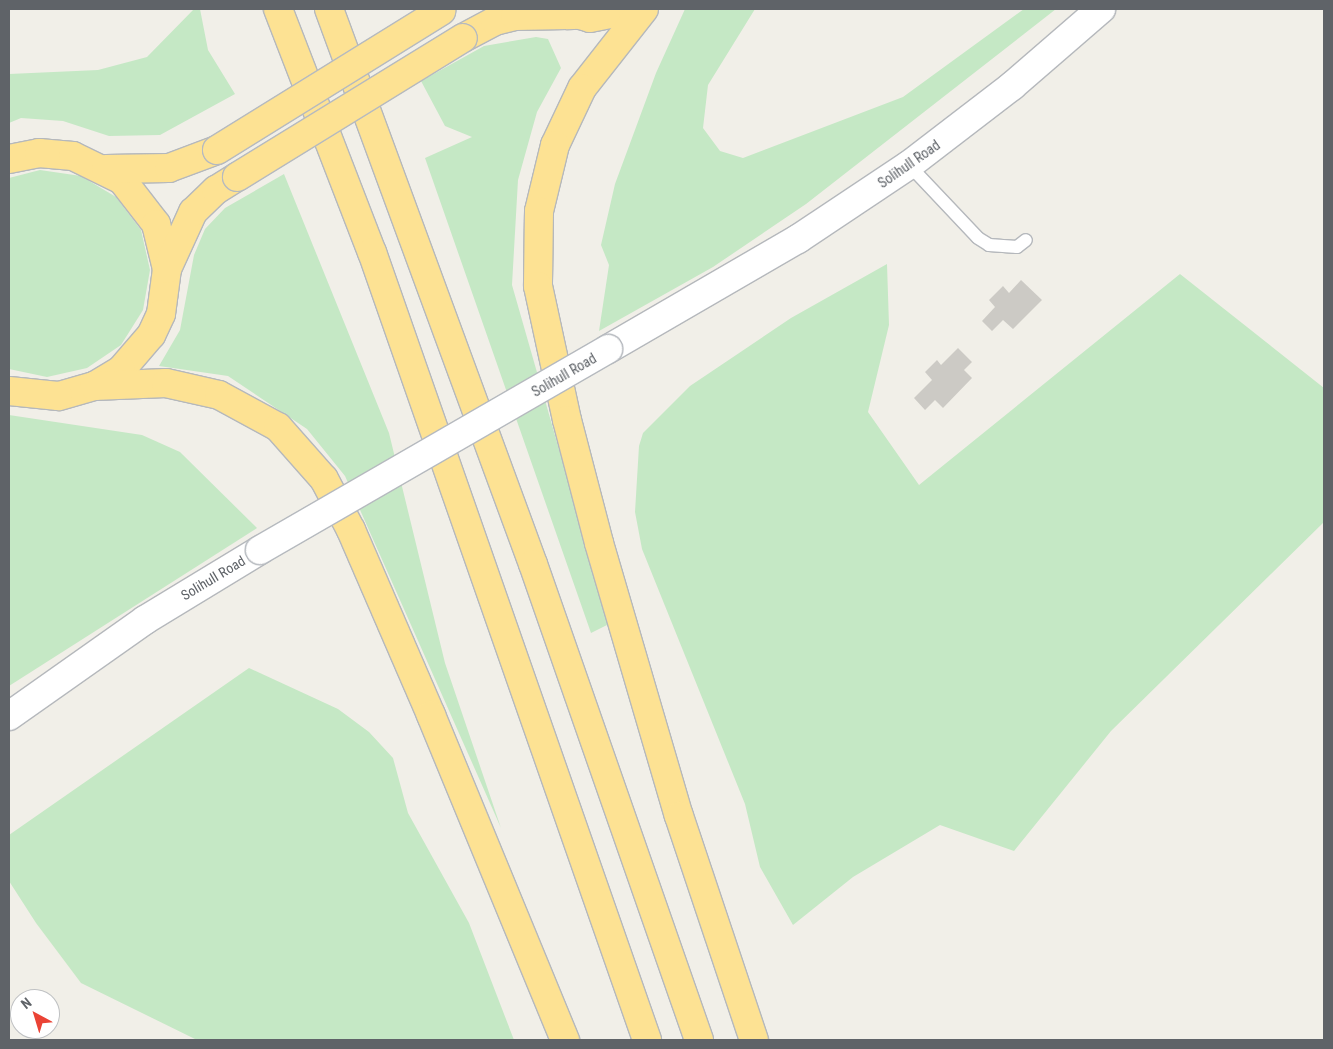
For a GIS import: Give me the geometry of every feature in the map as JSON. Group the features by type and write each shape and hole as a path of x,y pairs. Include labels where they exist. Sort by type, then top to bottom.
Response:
{"highway":[{"path":"278,9 372,252 647,1040"},
{"path":"329,9 529,554 699,1040"},
{"path":"94,386 121,370 151,335 161,314 167,268 193,212 216,190 463,38 495,21 515,16 567,12 607,18 635,9"},
{"path":"644,9 582,88 555,145 539,211 538,286 567,420 599,543 679,816 754,1040"},
{"path":"9,159 56,154 106,169 169,168 217,150 443,10"},
{"path":"106,169 128,186 147,208 163,246 167,268"},
{"path":"9,391 58,396 94,386 166,383 219,395 278,427 324,479 351,530 431,715 565,1040"}],"main road":[{"name":"Solihull Road","path":"9,716 145,620 260,550 798,239 909,165 1005,92 1101,9"}],"lane":[{"path":"909,165 983,242 1016,247 1026,240"}],"green space":[{"path":"194,9 200,9 208,50 235,94 160,135 109,136 63,121 21,118 9,123 9,74 98,70 147,57"},
{"path":"685,9 755,9 708,85 703,128 720,151 743,158 903,97 1024,9 1056,9 806,204 713,267 599,331 609,265 601,245 615,184 656,73"},
{"path":"536,37 548,39 561,68 537,112 518,180 512,285 609,624 591,633 425,158 472,137 445,126 421,81 484,46"},
{"path":"40,170 81,176 116,197 141,230 150,270 143,310 121,345 87,368 47,377 9,369 9,178"},
{"path":"284,174 389,433 445,663 501,828 345,476 307,429 228,376 159,366 180,330 194,255 205,229 225,208"},
{"path":"887,264 889,325 868,412 919,485 1180,274 1324,388 1324,522 1111,731 1014,851 940,825 853,877 793,925 760,867 745,804 642,549 635,512 639,446 643,433 690,386 791,318"},
{"path":"9,415 142,435 180,452 257,528 9,686"},
{"path":"249,668 338,709 369,732 393,758 408,813 469,923 514,1040 197,1040 81,983 36,923 9,881 9,835"}],"building":[{"path":"1021,280 1042,300 1013,329 1003,320 992,331 982,321 995,307 989,300 1003,286 1009,293"},
{"path":"958,348 972,362 964,370 972,378 943,408 935,400 925,410 914,398 932,380 925,372 937,360 941,365"}]}
